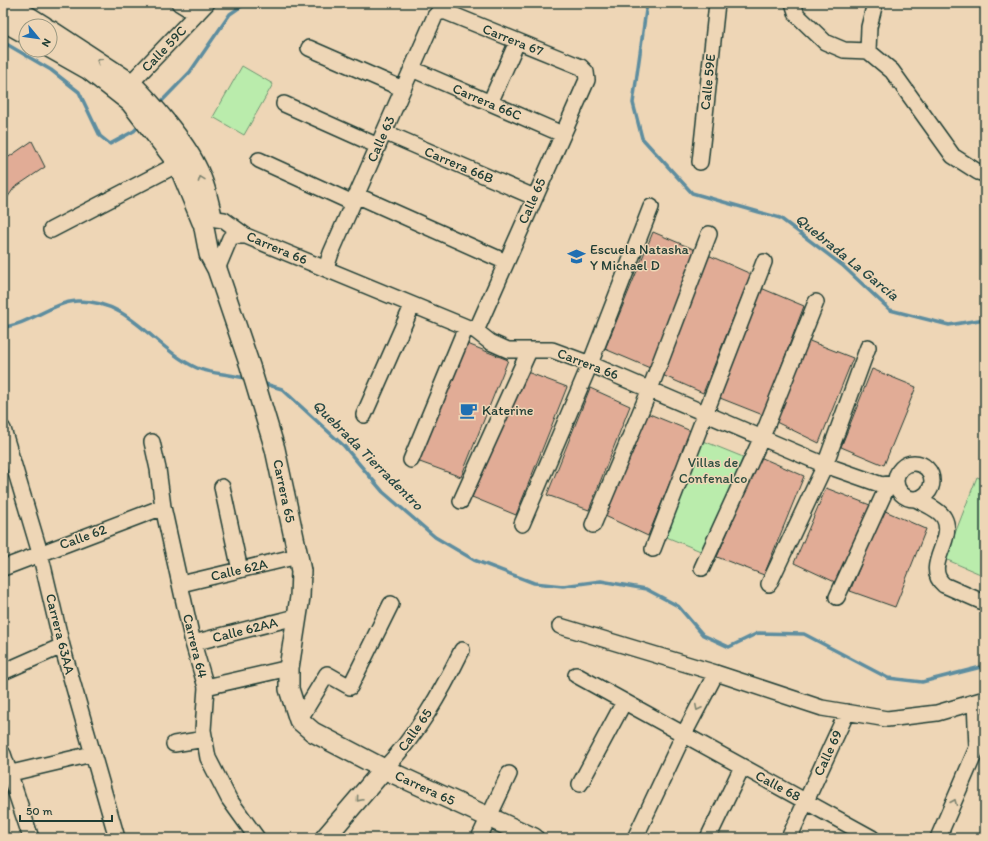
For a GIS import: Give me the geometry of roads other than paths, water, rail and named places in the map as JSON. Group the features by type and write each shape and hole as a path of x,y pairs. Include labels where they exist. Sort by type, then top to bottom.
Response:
{"main road":[{"path":"8,3 31,18"},
{"path":"3,21 18,29"},
{"path":"58,36 131,93 196,166 210,222"},
{"path":"58,53 131,93"},
{"path":"158,124 210,222"},
{"name":"Carrera 65","path":"210,222 209,254 217,269 250,364 260,402 275,448 301,571 300,597 289,668 288,689 299,720 314,732 384,769 534,838"},
{"name":"Calle 65","path":"325,838 384,769"}],"street":[{"path":"179,3 202,9"},
{"name":"Calle 59E","path":"700,162 717,3"},
{"path":"793,3 797,15 825,42 844,50 868,51 892,71 953,156 978,172 985,174"},
{"path":"868,51 869,27 875,3"},
{"name":"Calle 59C","path":"131,93 202,9"},
{"name":"Carrera 67","path":"440,12 446,12 581,67 586,72"},
{"name":"Calle 63","path":"326,268 331,253 435,16 440,12"},
{"path":"490,103 517,42"},
{"path":"309,48 403,89"},
{"name":"Carrera 66C","path":"412,69 562,134"},
{"name":"Calle 65","path":"411,460 471,329 506,262 587,80 586,72"},
{"name":"Carrera 66B","path":"284,104 534,197"},
{"path":"259,160 506,262"},
{"path":"51,230 178,164"},
{"path":"522,524 590,364 650,207"},
{"name":"Carrera 66","path":"210,222 224,220 246,236 326,268 412,306 471,329 490,342 508,350 552,350 590,364 825,465 882,485 892,484"},
{"path":"593,525 650,390 709,234"},
{"path":"217,269 230,238 234,236 246,236"},
{"path":"653,549 707,414 764,262"},
{"path":"702,568 762,437 816,302"},
{"path":"364,415 412,306"},
{"path":"769,584 825,465 868,347"},
{"path":"461,501 529,351"},
{"name":"Carrera 63AA","path":"3,429 40,553 62,646 117,838"},
{"name":"Carrera 64","path":"152,442 158,469 163,507 193,643 206,687 204,730 208,758 229,799 257,838"},
{"path":"837,597 900,470 905,465 919,463 925,467 932,478 931,486 922,496 916,499"},
{"path":"892,484 902,495 916,499 940,513 946,524 946,531 936,566 938,580 944,585 985,603"},
{"path":"222,487 240,570"},
{"name":"Calle 62","path":"3,568 163,507"},
{"name":"Calle 62A","path":"180,584 298,556"},
{"path":"299,720 327,674 350,686 391,604"},
{"name":"Calle 62AA","path":"193,643 296,617"},
{"path":"560,626 716,673 822,708 887,719 937,712 980,700 977,748 938,838"},
{"path":"3,672 62,646"},
{"name":"Calle 65","path":"384,769 402,750 426,715 447,682 462,650"},
{"path":"206,687 289,668"},
{"path":"635,838 683,736 716,673"},
{"name":"Calle 68","path":"576,675 683,736 806,801 867,837"},
{"path":"580,784 624,702"},
{"name":"Calle 69","path":"789,838 847,712"},
{"path":"174,744 205,739"},
{"path":"3,754 7,774 31,838"},
{"path":"7,774 92,754"},
{"path":"708,838 742,767"},
{"path":"479,838 509,774"}],"waterway":[{"name":"Quebrada La García","path":"159,104 190,72 230,14 246,3"},
{"name":"Quebrada La García","path":"647,3 633,103 642,138 692,193 780,218 842,265 890,310 949,325 985,319"},
{"name":"Quebrada La García","path":"3,42 51,70 79,92 100,136 110,144 134,131 140,125"},
{"name":"Quebrada Tierradentro","path":"3,327 22,322 68,302 77,301 96,303 112,308 127,316 167,349 197,368 209,372 248,379"},
{"name":"Quebrada Tierradentro","path":"262,383 282,389 344,446 383,492 435,537 474,560 534,583 563,586 601,581 646,589 678,606 703,635 729,647 758,633 804,634 888,678 922,682 985,666"}],"place":[{"name":"Escuela Natasha Y Michael D","path":"577,257"},
{"name":"Katerine","path":"469,410"}],"park label":[{"name":"Villas de Confenalco","path":"713,470"}]}
